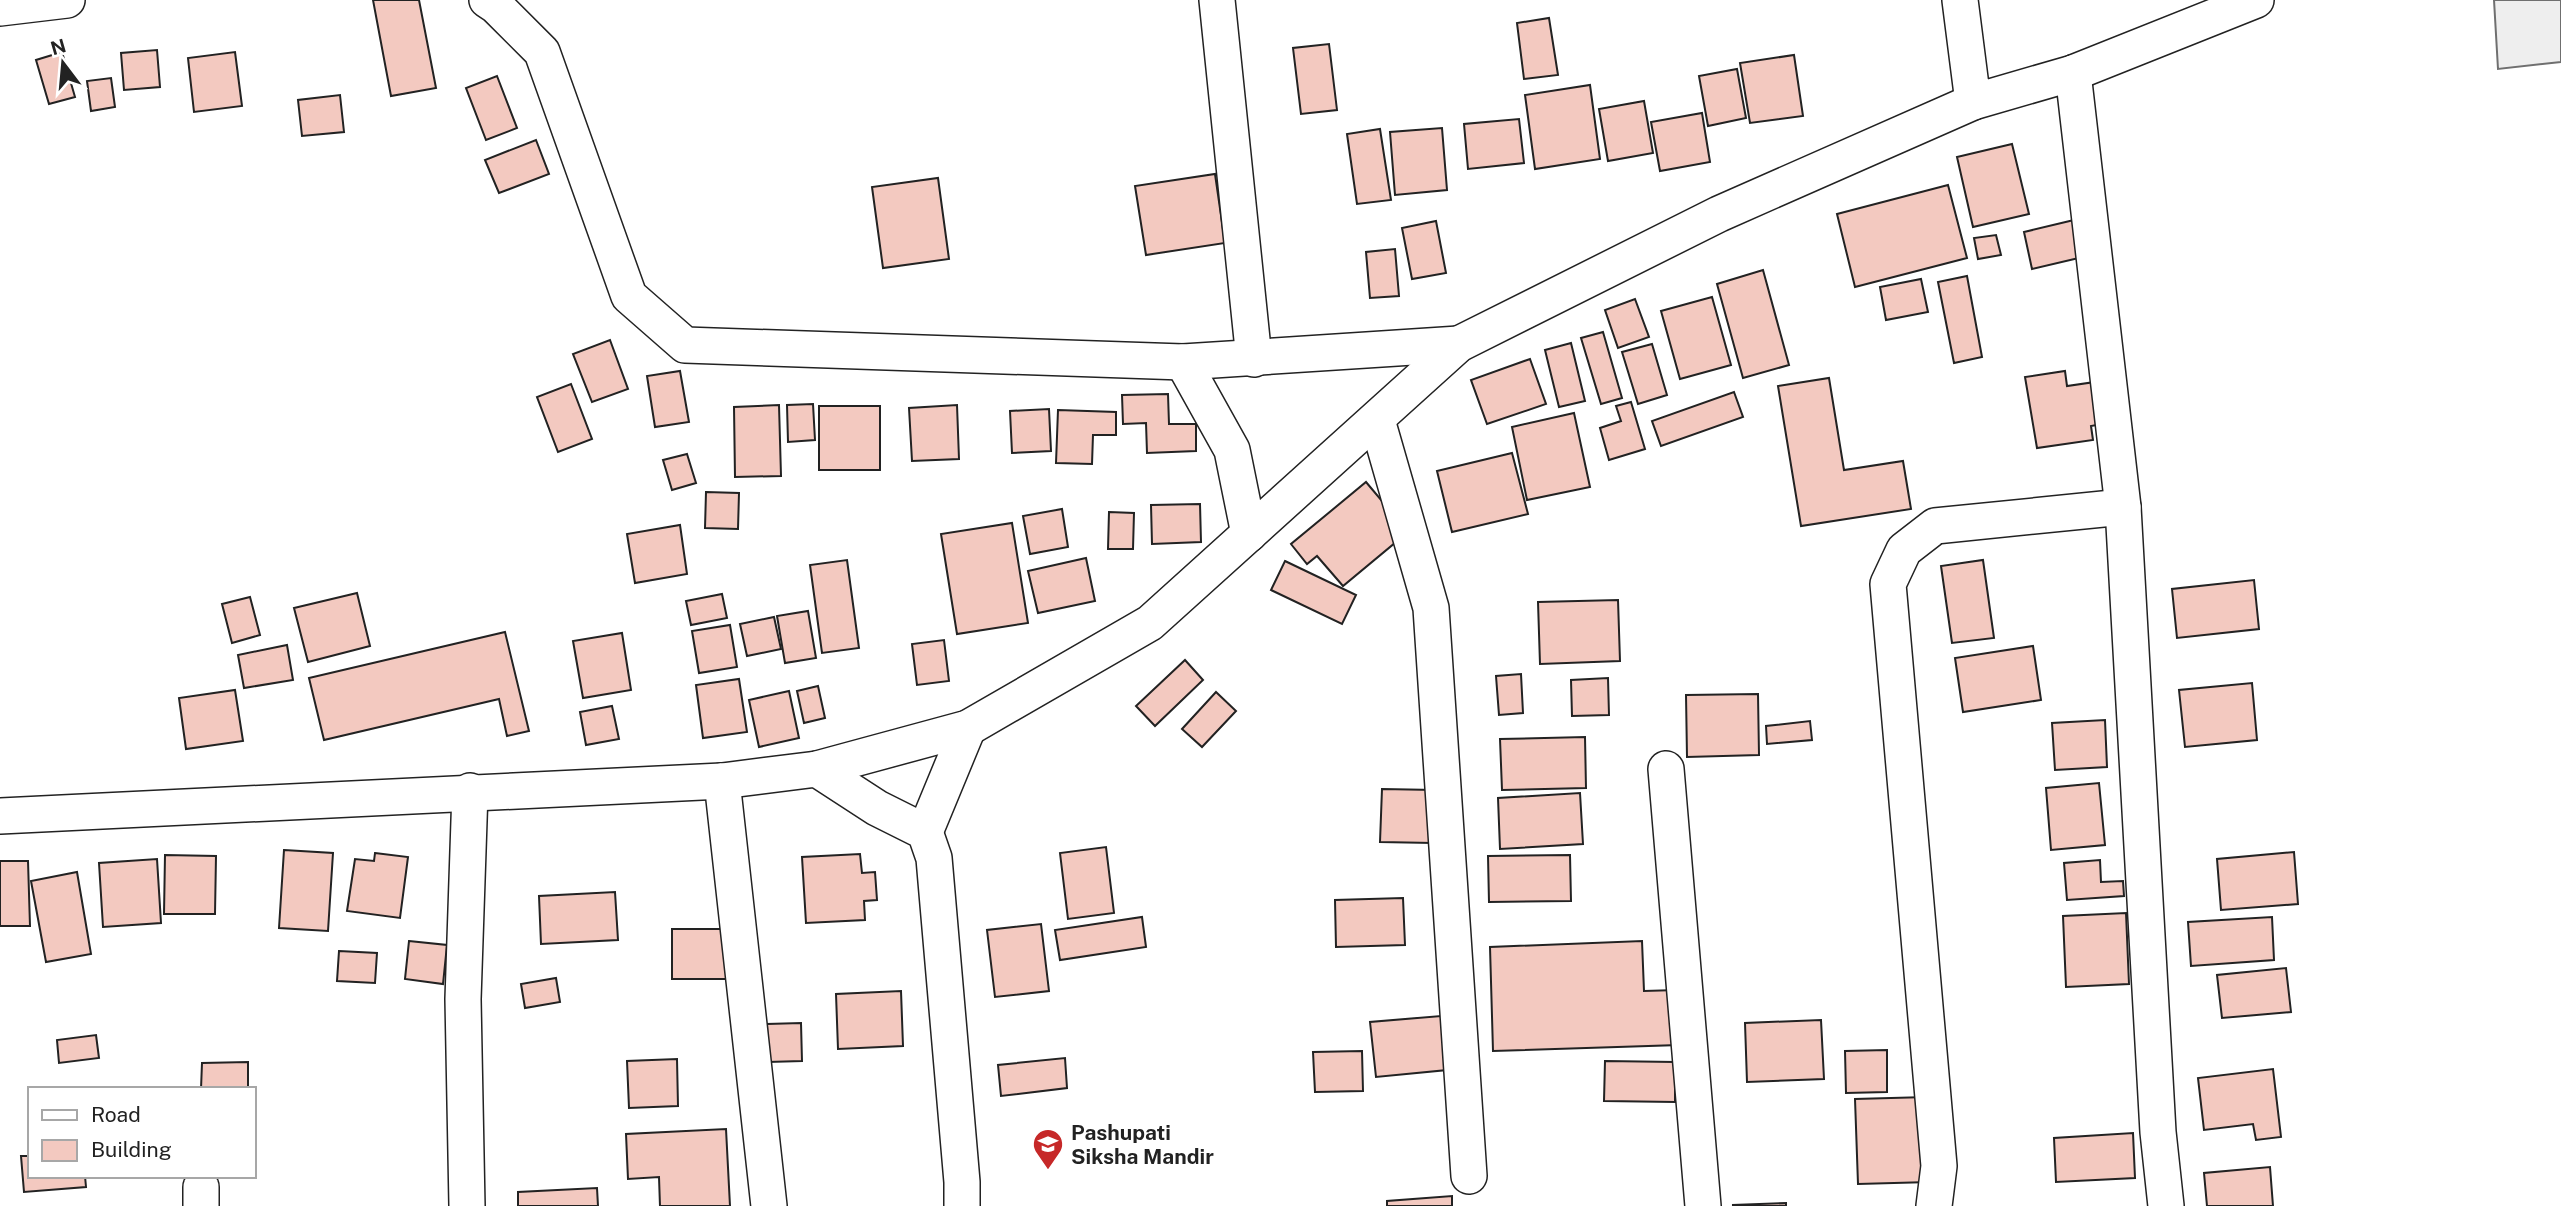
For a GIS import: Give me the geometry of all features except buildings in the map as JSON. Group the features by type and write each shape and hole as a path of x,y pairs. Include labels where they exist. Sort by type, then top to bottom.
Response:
{"street":[{"path":"0,8 67,0"},
{"path":"487,0 542,52 629,296 685,345 1183,362 1459,344"},
{"path":"1217,0 1254,359"},
{"path":"1960,0 1973,102"},
{"path":"0,816 722,781 817,769 968,728 1150,622 1459,344 1719,214 1973,102 2073,73 2256,0"},
{"path":"2073,73 2123,507 2158,1132 2166,1206"},
{"path":"1183,362 1232,450 1249,534"},
{"path":"1377,420 1431,608 1469,1176"},
{"path":"1934,1206 1939,1166 1888,584 1904,550 1935,526 2123,507"},
{"path":"962,1206 934,858 925,832 968,728"},
{"path":"817,769 877,808 925,832"},
{"path":"1666,769 1703,1206"},
{"path":"722,781 769,1206"},
{"path":"467,1206 463,999 470,792"}],"shaded area":[{"path":"2494,0 2561,0 2561,62 2498,69"}],"place":[{"name":"Pashupati Siksha Mandir","path":"1048,1171"}]}
